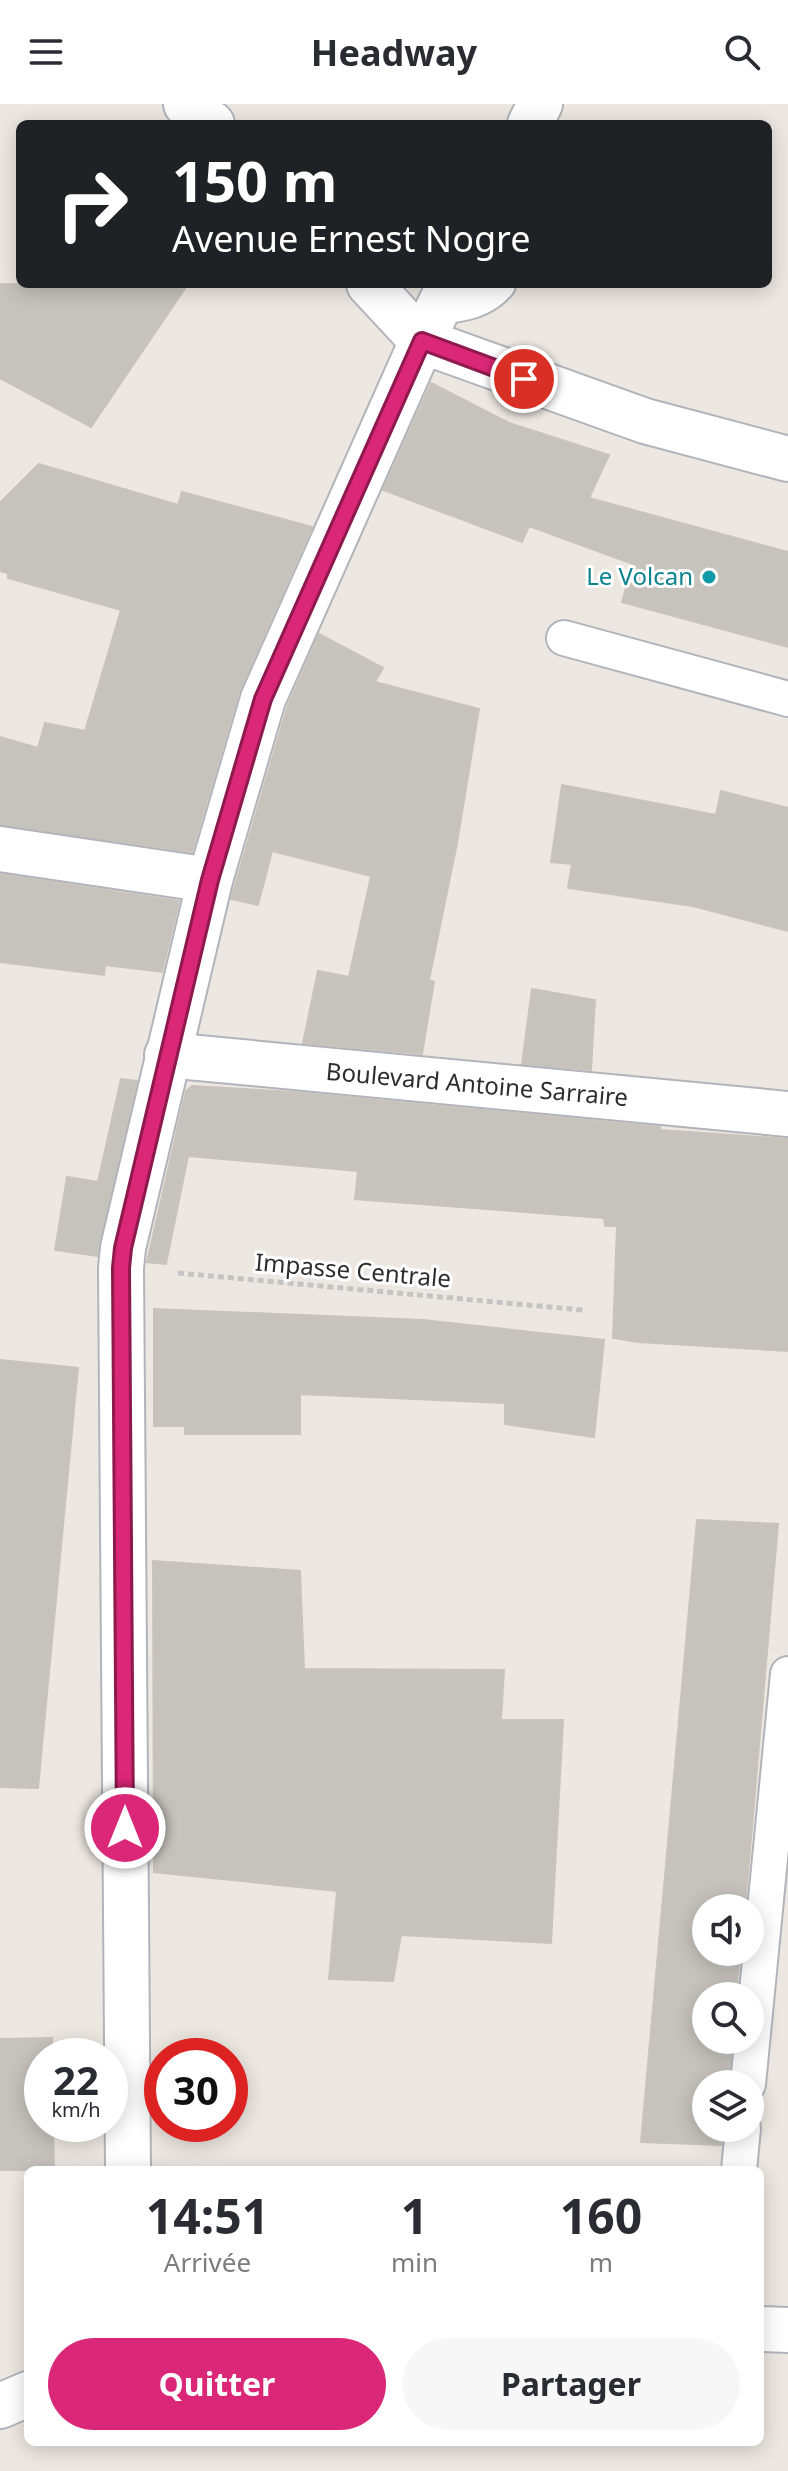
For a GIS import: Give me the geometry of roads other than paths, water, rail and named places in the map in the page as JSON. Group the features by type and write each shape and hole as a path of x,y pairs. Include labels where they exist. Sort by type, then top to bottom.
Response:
{"street":[{"path":"186,104 207,120"},
{"path":"379,288 437,311 645,421 788,459"},
{"path":"128,2166 121,1268 167,1055 210,880 263,699 437,311"},
{"path":"0,849 210,880"},
{"name":"Boulevard Antoine Sarraire","path":"167,1055 788,1114"},
{"path":"764,2329 788,2330"},
{"path":"0,2406 24,2396"}],"lane":[{"path":"437,311 486,296 494,288"},
{"path":"564,638 788,699"},
{"path":"749,2070 788,1674"},
{"path":"739,2166 742,2142"}],"place":[{"name":"Le Volcan","path":"709,577"}]}
